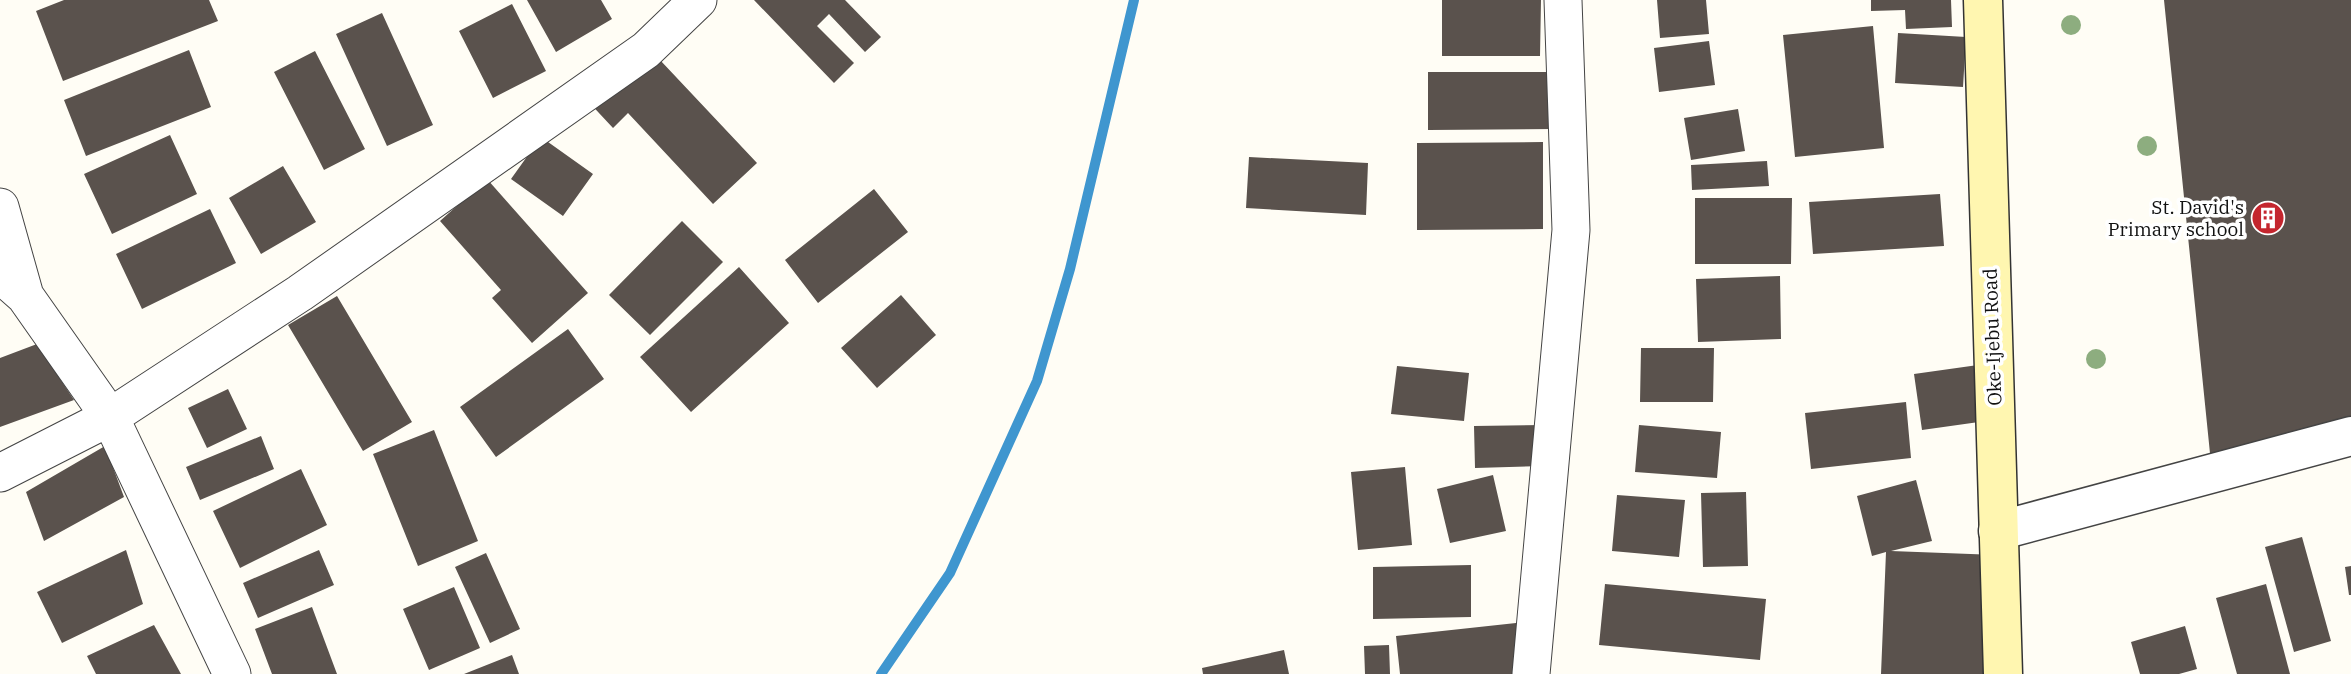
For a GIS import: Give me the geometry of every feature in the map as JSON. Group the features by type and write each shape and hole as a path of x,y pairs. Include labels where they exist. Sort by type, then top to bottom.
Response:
{"main road":[{"name":"Oke-Ijebu Road","path":"1983,0 2003,674"}],"street":[{"path":"0,472 110,417 300,293 646,50 698,0"},
{"path":"1531,674 1571,230 1563,0"},
{"path":"0,207 13,285 110,417 232,674"},
{"path":"1998,531 2351,436"}],"building":[{"path":"64,0 209,0 218,21 63,81 36,11"},
{"path":"527,0 601,0 612,19 556,52"},
{"path":"754,0 845,0 881,37 865,52 829,14 817,26 854,63 834,83"},
{"path":"1442,0 1541,0 1540,56 1442,56"},
{"path":"1657,0 1706,0 1709,34 1660,38"},
{"path":"1871,0 1951,0 1952,27 1906,29 1905,10 1871,11"},
{"name":"St. David's Primary school","path":"2164,0 2351,0 2351,436 2212,473"},
{"path":"512,4 546,71 493,98 459,31"},
{"path":"382,13 433,125 387,146 336,34"},
{"path":"1873,26 1884,148 1795,157 1783,35"},
{"path":"1898,33 1966,37 1963,87 1895,83"},
{"path":"1709,41 1715,85 1659,92 1654,48"},
{"path":"644,43 757,163 713,204 628,113 613,128 585,98"},
{"path":"189,50 211,107 86,156 64,100"},
{"path":"315,51 365,149 324,170 274,72"},
{"path":"1428,72 1552,72 1553,129 1428,130"},
{"path":"1738,109 1745,151 1691,160 1684,118"},
{"path":"170,135 197,194 112,234 84,174"},
{"path":"541,137 593,174 563,216 511,179"},
{"path":"1543,142 1543,229 1417,230 1417,143"},
{"path":"1249,157 1368,163 1366,215 1246,208"},
{"path":"1767,161 1769,186 1692,190 1691,165"},
{"path":"283,166 316,222 261,254 229,198"},
{"path":"487,179 588,293 532,343 492,298 501,290 440,221"},
{"path":"874,189 908,232 818,303 785,260"},
{"path":"1940,194 1944,246 1813,254 1809,202"},
{"path":"1695,198 1792,198 1791,264 1695,264"},
{"path":"210,209 236,263 142,309 116,254"},
{"path":"682,221 723,262 650,335 609,295"},
{"path":"739,267 789,323 691,412 640,357"},
{"path":"1780,276 1781,339 1698,342 1696,279"},
{"path":"901,295 936,335 877,388 841,348"},
{"path":"337,296 412,422 363,451 288,325"},
{"path":"568,329 604,379 496,457 460,407"},
{"path":"37,344 74,400 0,427 0,358"},
{"path":"1641,348 1714,348 1713,402 1640,402"},
{"path":"1978,365 1986,421 1922,430 1914,374"},
{"path":"1397,366 1469,373 1464,421 1391,414"},
{"path":"228,389 247,429 207,448 188,408"},
{"path":"1906,402 1911,458 1811,469 1805,413"},
{"path":"1544,425 1545,466 1475,468 1474,426"},
{"path":"1639,425 1721,432 1717,478 1635,472"},
{"path":"434,430 478,541 418,566 373,454"},
{"path":"261,436 274,469 200,500 186,467"},
{"path":"105,446 124,497 44,541 26,492"},
{"path":"1405,467 1412,545 1358,550 1351,472"},
{"path":"301,469 327,525 240,568 213,511"},
{"path":"1493,475 1506,531 1450,543 1437,489"},
{"path":"1916,480 1932,541 1891,551 1997,555 1992,674 1881,674 1886,552 1872,556 1857,496"},
{"path":"1746,492 1748,566 1703,567 1701,493"},
{"path":"1617,495 1685,500 1679,557 1612,551"},
{"path":"2302,537 2331,641 2294,652 2265,547"},
{"path":"126,550 143,604 62,643 37,592"},
{"path":"319,550 334,585 258,618 243,583"},
{"path":"486,553 520,629 490,643 455,567"},
{"path":"1471,565 1471,617 1373,619 1373,567"},
{"path":"2351,566 2351,595 2349,595 2345,567"},
{"path":"1605,584 1766,599 1760,660 1599,645"},
{"path":"2266,584 2290,674 2237,674 2216,598"},
{"path":"454,587 480,648 429,670 403,609"},
{"path":"312,607 337,674 272,674 255,629"},
{"path":"1516,623 1522,674 1400,674 1396,636"},
{"path":"154,625 181,674 96,674 87,656"},
{"path":"2185,626 2197,669 2179,674 2140,674 2131,642"},
{"path":"1389,645 1390,674 1365,674 1364,646"},
{"path":"1284,650 1289,674 1203,674 1202,668"},
{"path":"512,655 519,674 464,674"}],"waterway":[{"path":"881,674 950,573 1037,381 1070,269 1134,0"}],"place":[{"name":"St. David's Primary school","path":"2268,218"}]}
